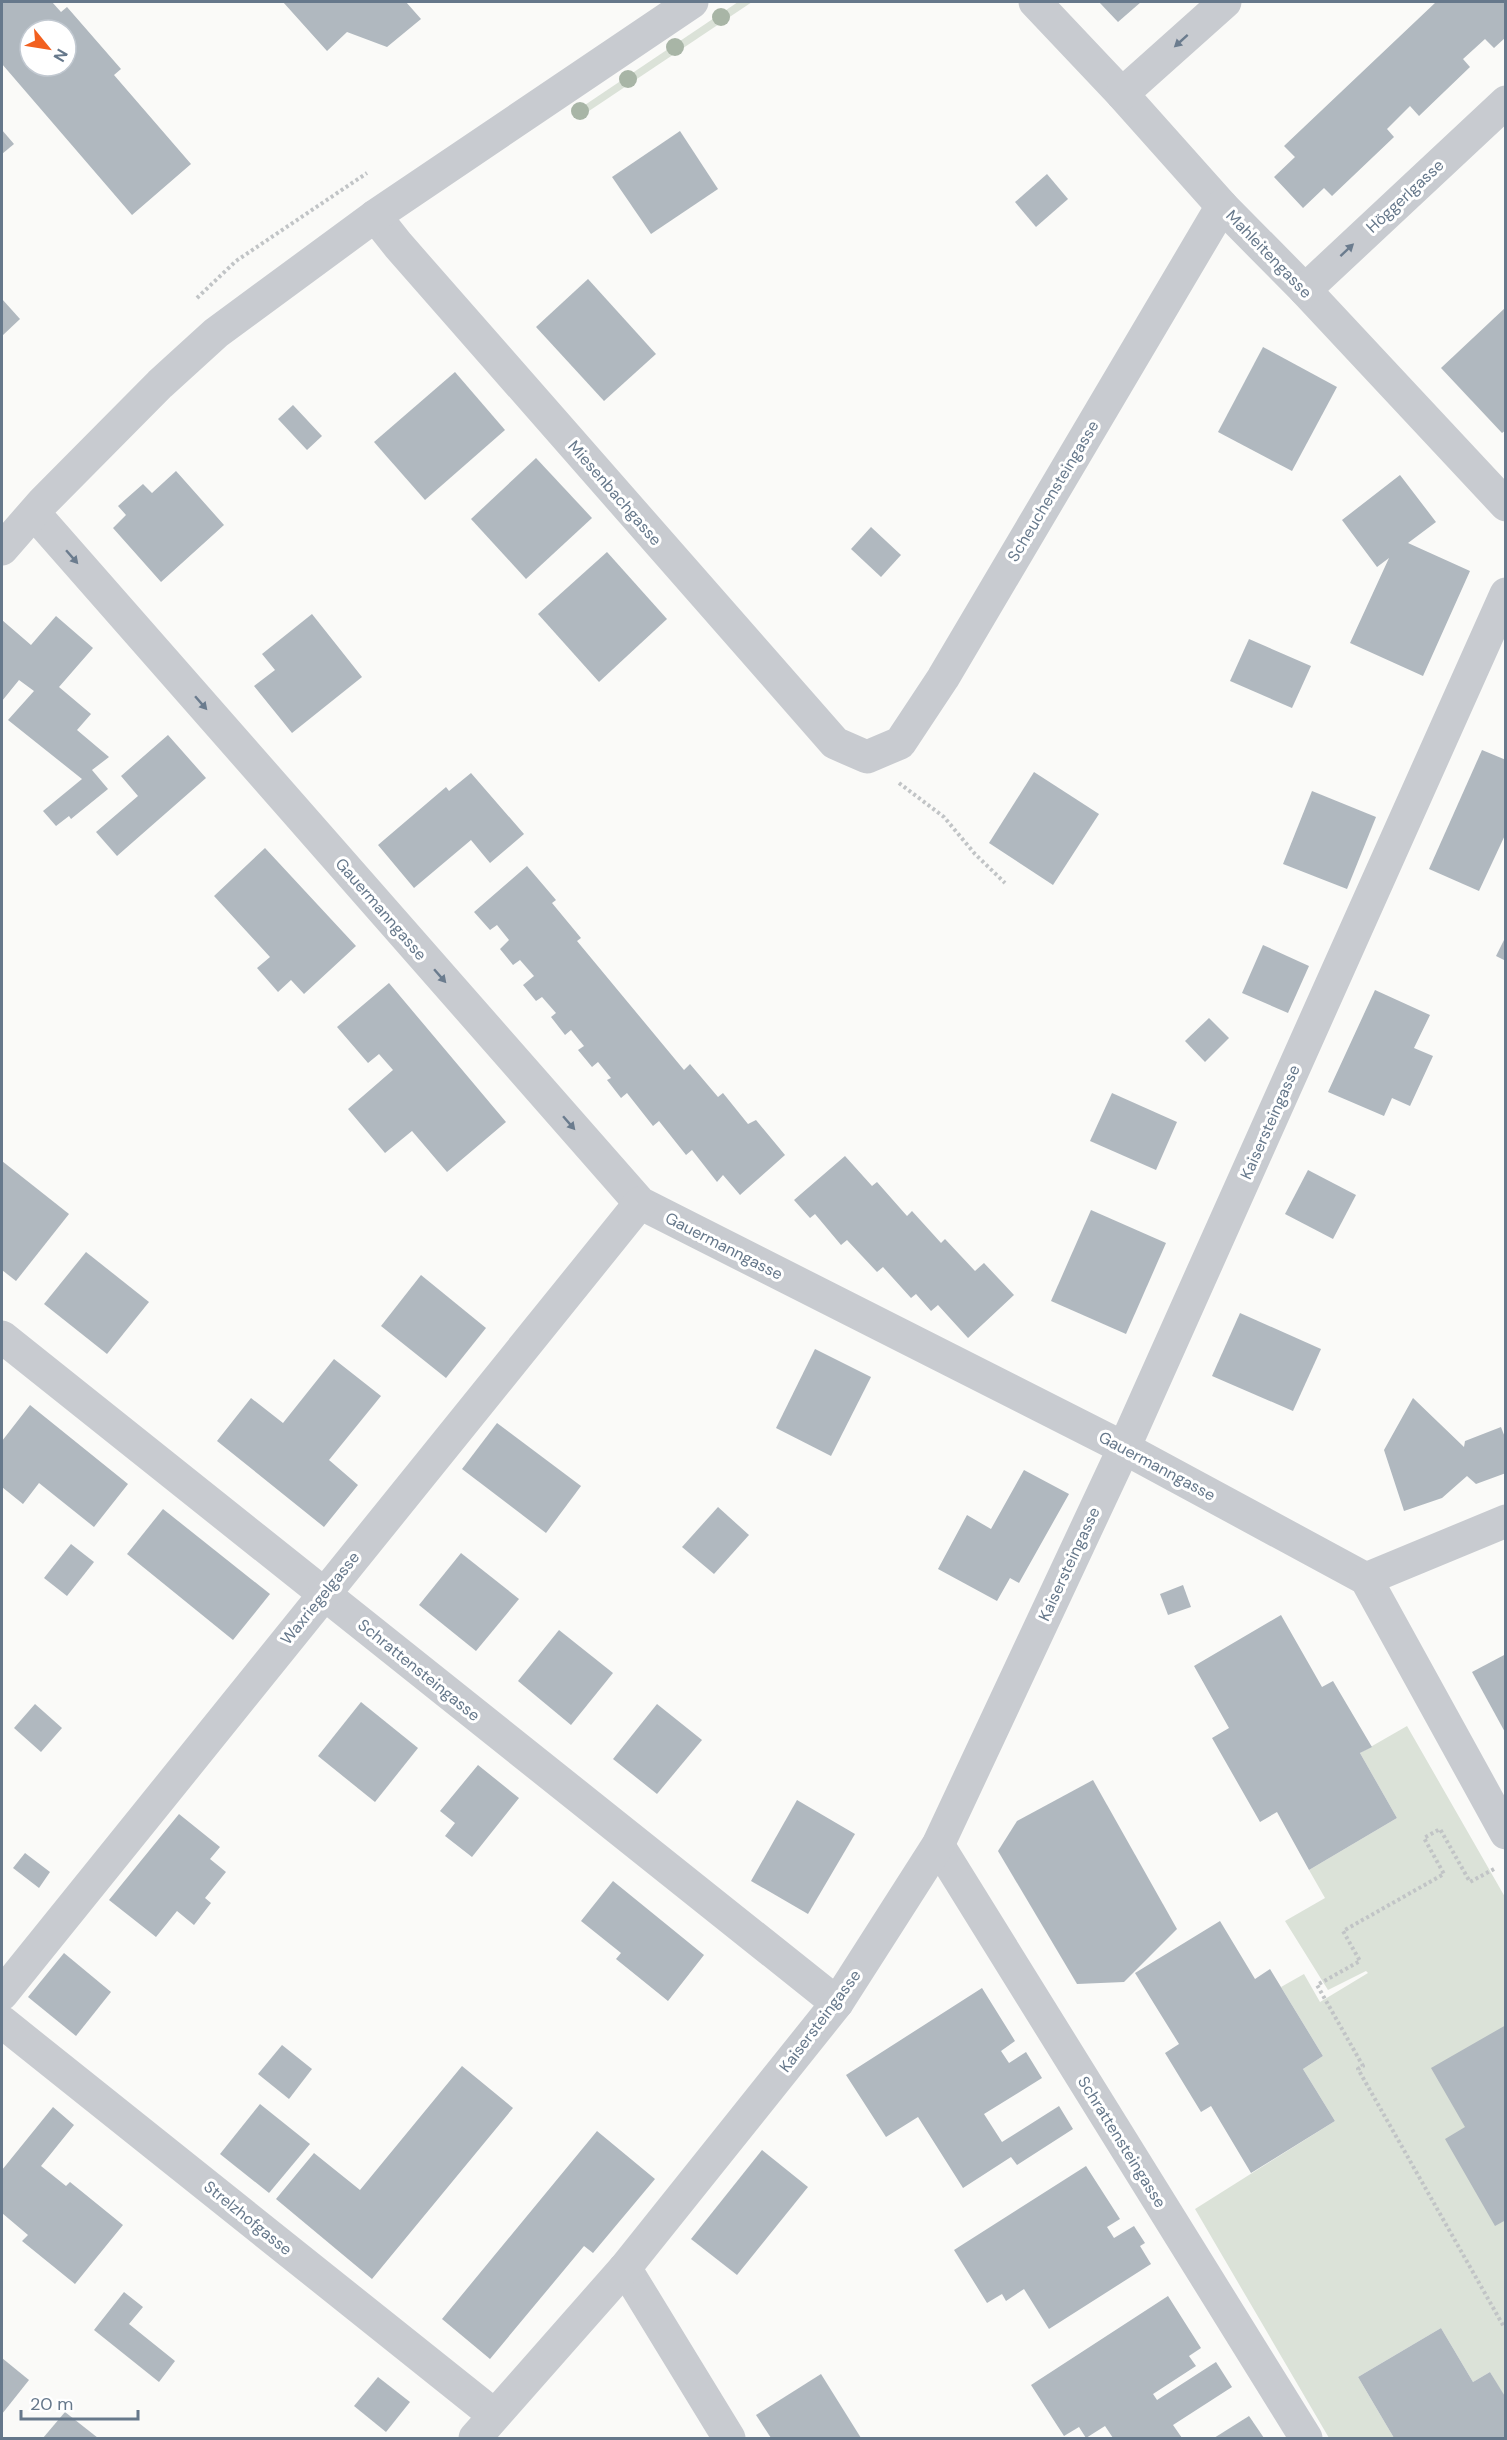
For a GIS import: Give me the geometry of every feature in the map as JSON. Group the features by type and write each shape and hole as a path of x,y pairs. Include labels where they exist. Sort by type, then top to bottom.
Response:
{"street":[{"path":"2,549 160,384 216,333 375,216 692,2"},
{"name":"Mahleitengasse","path":"1035,2 1122,94 1222,206 1305,290 1506,505"},
{"path":"1122,94 1225,2"},
{"name":"Höggerlgasse","path":"1305,290 1506,102"},
{"name":"Scheuchensteingasse","path":"867,757 900,743 943,678 1222,206"},
{"name":"Miesenbachgasse","path":"375,216 835,743 867,757"},
{"name":"Gauermanngasse","path":"34,513 640,1203 1124,1448 1366,1579"},
{"name":"Kaisersteingasse","path":"485,2427 625,2268 837,2003 938,1845 1124,1448 1506,594"},
{"name":"Waxriegelgasse","path":"2,1994 640,1203"},
{"name":"Schrattensteingasse","path":"2,1337 837,2003"},
{"path":"1506,1521 1366,1579 1506,1833"},
{"name":"Schrattensteingasse","path":"938,1845 1306,2439"},
{"name":"Strelzhofgasse","path":"2,2022 485,2427"},
{"path":"625,2268 729,2439"}],"path":[{"path":"867,757 944,817 975,854 1005,883"},
{"path":"1497,1868 1470,1882 1440,1829 1424,1838 1444,1874 1343,1931 1360,1961 1317,1984 1363,2066 1358,2069 1504,2327 1506,2326"}],"shaded area":[{"path":"738,2 752,2 577,119 573,113"},
{"path":"1407,1726 1505,1897 1505,2398 1490,2372 1473,2382 1441,2328 1358,2377 1394,2438 1329,2438 1195,2209 1335,2121 1303,2069 1323,2056 1281,1987 1304,1974 1320,2002 1368,1973 1366,1971 1328,1990 1285,1921 1325,1898 1309,1870 1397,1818 1360,1753"}],"building":[{"path":"2,2 52,2 61,12 67,7 77,18 18,18 18,78 78,78 78,20 121,69 114,75 191,164 132,215 2,64"},
{"path":"283,2 406,2 421,19 387,47 347,32 327,51"},
{"path":"1099,2 1141,2 1118,22"},
{"path":"1436,2 1506,2 1506,37 1494,48 1485,39 1463,59 1470,67 1419,116 1410,106 1387,129 1394,137 1332,196 1324,188 1303,208 1274,177 1295,157 1284,146"},
{"path":"2,130 14,144 2,154"},
{"path":"680,131 718,189 651,234 612,177"},
{"path":"1047,174 1068,199 1036,227 1015,202"},
{"path":"588,279 656,354 604,401 536,327"},
{"path":"2,299 20,319 2,336"},
{"path":"1506,307 1506,430 1502,433 1441,368"},
{"path":"1263,347 1337,387 1292,471 1218,432"},
{"path":"455,372 505,430 425,500 374,442"},
{"path":"293,405 322,436 307,450 278,419"},
{"path":"536,458 592,518 526,579 471,519"},
{"path":"176,471 224,525 161,582 113,528 126,515 118,506 143,484 152,493"},
{"path":"1400,475 1436,522 1408,543 1470,571 1423,676 1350,643 1389,558 1377,567 1342,520"},
{"path":"871,527 901,555 881,577 851,549"},
{"path":"607,552 667,619 599,682 538,614"},
{"path":"312,614 362,677 292,733 254,686 275,670 262,654"},
{"path":"56,616 93,648 59,687 91,714 77,730 109,757 92,770 108,789 71,819 69,816 56,826 43,811 82,779 8,720 34,691 19,680 2,701 2,620 31,645"},
{"path":"1249,639 1311,666 1292,708 1230,681"},
{"path":"168,735 206,778 117,856 96,832 138,796 121,776"},
{"path":"1482,750 1506,760 1506,833 1479,891 1429,869"},
{"path":"1034,772 1099,814 1053,885 989,843"},
{"path":"471,773 524,834 490,863 471,840 414,888 378,845 446,787 449,791"},
{"path":"1312,791 1376,817 1347,889 1283,864"},
{"path":"265,848 356,946 304,994 291,980 278,992 257,968 270,957 214,896"},
{"path":"527,866 556,900 552,903 581,938 577,941 684,1070 690,1064 718,1097 723,1093 748,1124 756,1120 785,1155 740,1195 723,1175 717,1182 692,1150 686,1155 659,1121 653,1126 627,1093 621,1098 607,1080 611,1078 598,1062 592,1067 578,1050 584,1046 571,1030 565,1035 551,1017 556,1013 542,997 536,1001 523,985 534,976 520,960 513,965 500,949 509,940 497,925 490,930 474,912"},
{"path":"1506,936 1506,961 1496,956"},
{"path":"1263,945 1309,966 1288,1013 1242,993"},
{"path":"389,983 506,1122 447,1172 412,1131 385,1153 348,1109 393,1070 379,1054 368,1063 337,1027"},
{"path":"1375,990 1430,1015 1414,1048 1433,1056 1410,1106 1392,1098 1384,1116 1328,1092"},
{"path":"1209,1018 1229,1038 1205,1062 1185,1041"},
{"path":"1112,1093 1177,1122 1156,1170 1090,1141"},
{"path":"845,1156 872,1186 877,1182 907,1216 912,1211 941,1243 945,1239 975,1271 984,1263 1014,1295 968,1338 938,1305 931,1311 916,1294 911,1298 883,1267 877,1272 847,1240 841,1245 815,1214 810,1218 794,1200"},
{"path":"2,1161 69,1214 16,1281 2,1270"},
{"path":"1308,1170 1356,1195 1333,1239 1285,1214"},
{"path":"1091,1210 1166,1243 1126,1334 1051,1301"},
{"path":"86,1252 149,1302 107,1354 44,1304"},
{"path":"421,1275 486,1328 446,1378 381,1326"},
{"path":"1240,1313 1321,1349 1293,1411 1212,1376"},
{"path":"815,1349 871,1377 831,1456 776,1428"},
{"path":"334,1359 381,1396 329,1460 358,1485 324,1527 217,1441 251,1398 283,1423"},
{"path":"1413,1398 1464,1447 1465,1441 1501,1427 1506,1440 1506,1473 1476,1484 1467,1476 1442,1498 1404,1511 1384,1450"},
{"path":"30,1405 128,1484 94,1527 39,1483 23,1504 2,1487 2,1441"},
{"path":"497,1423 581,1486 546,1533 462,1469"},
{"path":"1024,1470 1069,1494 1019,1583 1010,1578 997,1601 938,1569 967,1515 991,1529"},
{"path":"718,1507 749,1535 714,1574 682,1547"},
{"path":"163,1509 270,1594 233,1640 127,1554"},
{"path":"71,1544 94,1562 67,1596 44,1578"},
{"path":"461,1553 519,1599 476,1651 419,1605"},
{"path":"1183,1585 1191,1607 1168,1615 1160,1594"},
{"path":"1281,1615 1322,1687 1333,1681 1372,1747 1360,1753 1397,1818 1309,1870 1277,1812 1260,1822 1212,1738 1229,1728 1194,1666"},
{"path":"559,1630 613,1673 571,1725 518,1681"},
{"path":"1506,1654 1506,1734 1472,1672"},
{"path":"361,1702 418,1748 375,1802 318,1756"},
{"path":"35,1704 62,1728 41,1752 14,1728"},
{"path":"657,1704 702,1740 657,1794 613,1759"},
{"path":"478,1765 519,1798 472,1857 445,1836 455,1823 440,1811"},
{"path":"1093,1780 1177,1929 1124,1982 1077,1984 998,1851 1017,1821"},
{"path":"797,1800 855,1834 808,1914 751,1881"},
{"path":"179,1814 220,1847 210,1859 226,1872 205,1898 211,1903 194,1925 177,1911 156,1937 109,1900"},
{"path":"25,1853 50,1872 39,1888 13,1868"},
{"path":"613,1881 704,1955 668,2001 616,1959 621,1953 581,1921"},
{"path":"1220,1921 1255,1979 1270,1969 1323,2056 1303,2069 1335,2121 1251,2173 1211,2106 1201,2112 1165,2053 1179,2044 1135,1973"},
{"path":"64,1953 111,1992 76,2036 28,1997"},
{"path":"982,1988 1015,2041 1001,2051 1009,2063 1026,2052 1042,2078 984,2114 1002,2142 1059,2106 1073,2129 1017,2165 1011,2157 963,2188 918,2117 886,2137 846,2075"},
{"path":"1506,2025 1506,2220 1495,2226 1445,2139 1465,2127 1431,2068"},
{"path":"282,2045 312,2069 289,2099 258,2074"},
{"path":"462,2066 513,2108 372,2279 276,2199 314,2153 360,2190"},
{"path":"260,2104 310,2144 269,2193 220,2154"},
{"path":"53,2107 74,2125 41,2166 66,2186 70,2182 123,2225 75,2284 22,2241 28,2235 2,2213 2,2170"},
{"path":"597,2131 655,2179 593,2253 584,2246 490,2359 442,2319"},
{"path":"762,2150 808,2187 737,2275 691,2239"},
{"path":"1086,2166 1120,2219 1107,2227 1114,2238 1134,2226 1145,2243 1140,2246 1151,2264 1049,2329 1024,2289 1006,2301 1002,2294 987,2303 954,2250"},
{"path":"124,2292 143,2307 129,2324 175,2361 159,2382 94,2330"},
{"path":"1168,2296 1201,2348 1189,2356 1196,2366 1153,2394 1157,2400 1216,2362 1232,2387 1173,2425 1182,2438 1113,2438 1105,2426 1086,2438 1079,2427 1064,2436 1031,2385"},
{"path":"1441,2328 1473,2382 1490,2372 1506,2398 1506,2438 1394,2438 1358,2377"},
{"path":"2,2358 29,2380 2,2414"},
{"path":"821,2374 861,2438 771,2438 756,2415"},
{"path":"378,2377 410,2402 386,2432 354,2406"},
{"path":"65,2412 98,2438 43,2438"},
{"path":"1249,2416 1264,2438 1214,2438"}]}
